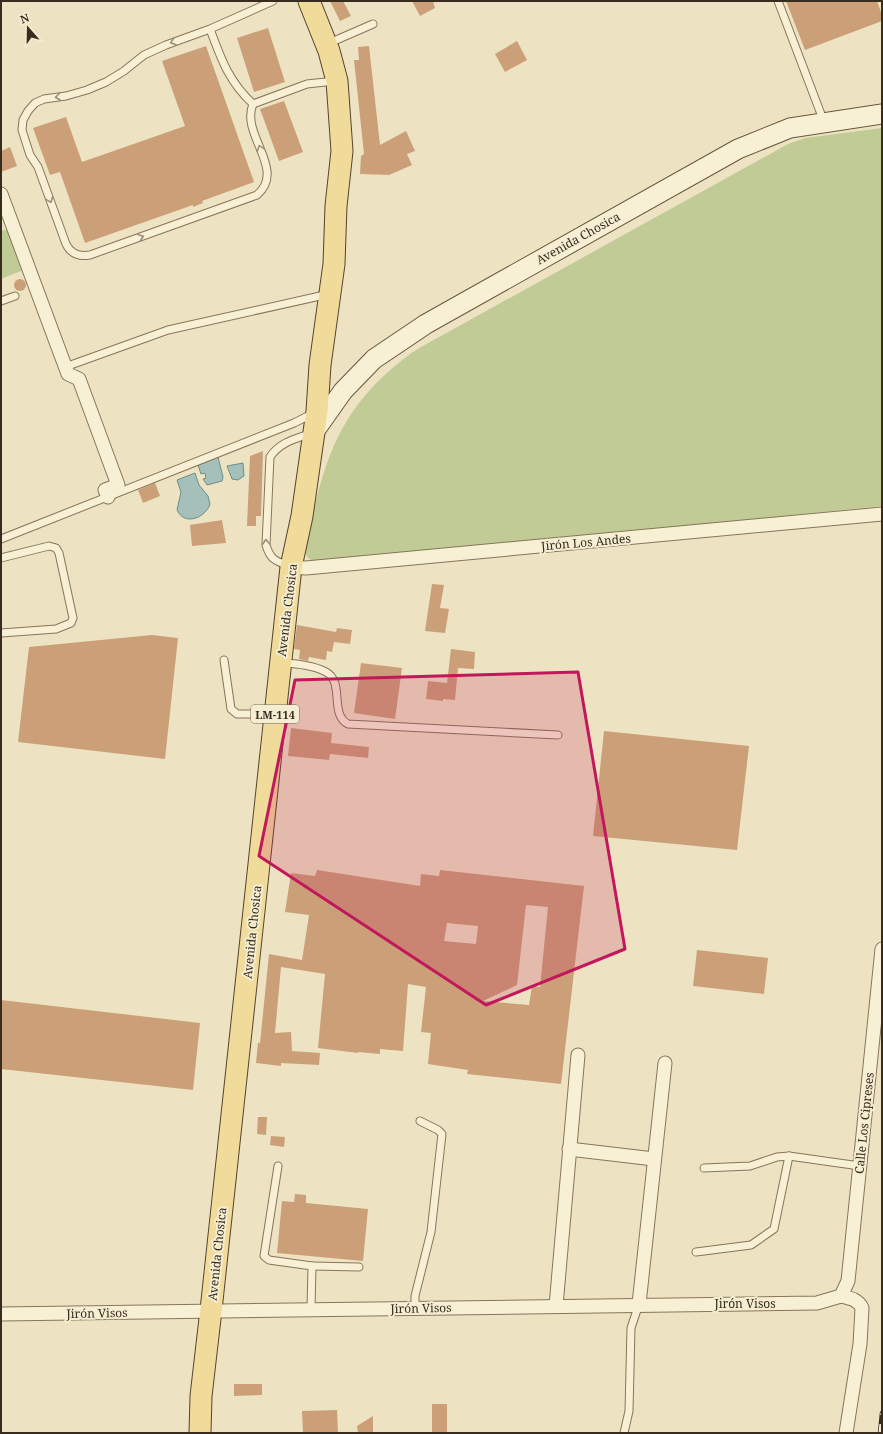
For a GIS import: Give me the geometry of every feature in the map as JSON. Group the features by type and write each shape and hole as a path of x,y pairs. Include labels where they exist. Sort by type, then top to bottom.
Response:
{"main road":[{"name":"Avenida Chosica","path":"200,1433 201,1396 212,1310 291,567 302,516 316,422 320,365 334,264 336,206 342,151 337,81 327,44 309,1"}],"street":[{"name":"Avenida Chosica","path":"316,422 374,359 426,324 738,149 790,128 882,114"},
{"path":"1,194 65,368 68,374 79,379 118,485 105,490 108,497"},
{"name":"Jirón Los Andes","path":"291,567 322,567 882,514"},
{"name":"Calle Los Cipreses","path":"841,1296 848,1281 882,949"},
{"path":"556,1306 578,1054"},
{"path":"639,1304 665,1063"},
{"path":"569,1149 654,1159"},
{"path":"841,1296 856,1300 860,1303 862,1308 860,1344 846,1433"},
{"name":"Jirón Visos","path":"1,1314 639,1304 817,1303 841,1296"}],"lane":[{"path":"273,1 210,30 166,45 144,55 124,71 106,82 87,90 66,96 44,99 35,103 28,111 23,120 22,130 30,154 38,167 69,249 79,256 90,255 257,195 266,185 268,171 250,122 250,110 253,104 307,84 337,81"},
{"path":"778,1 825,123"},
{"path":"327,44 373,24"},
{"path":"210,30 228,73 239,91 253,104"},
{"path":"65,368 168,330 330,294"},
{"path":"1,301 16,296"},
{"path":"1,539 294,423 316,422"},
{"path":"291,567 277,562 269,555 266,545 270,457 277,447 316,422"},
{"path":"1,558 50,546 56,548 59,553 73,618 71,623 56,629 1,633"},
{"path":"224,660 231,709 237,714 275,715"},
{"path":"281,662 305,665 327,672 334,682 339,715 343,721 348,724 558,735"},
{"path":"415,1308 415,1296 431,1232 442,1134 438,1130 420,1121"},
{"path":"696,1252 752,1245 774,1229 789,1156"},
{"path":"704,1168 750,1166 789,1156 860,1166"},
{"path":"278,1166 264,1256 269,1260 312,1266 359,1267"},
{"path":"311,1309 312,1266"},
{"path":"624,1433 629,1411 632,1328 639,1304"}],"highlighted area":[{"path":"578,672 625,949 486,1005 259,856 295,680"}],"green space":[{"path":"882,128 882,506 321,563 313,561 307,556 305,551 317,495 334,446 345,423 378,381 406,357 431,341 788,144 805,138"},
{"path":"11,228 26,269 1,279 1,231"}],"water":[{"path":"218,457 223,477 222,481 207,485 203,479 206,478 205,473 201,474 198,465"},
{"path":"243,463 244,476 238,480 232,479 227,466"},
{"path":"195,473 199,485 208,496 210,504 208,509 200,516 190,519 185,518 177,510 181,492 177,480"}],"building":[{"path":"330,1 343,1 351,16 340,21"},
{"path":"412,1 433,1 435,8 420,16"},
{"path":"786,1 877,1 882,15 882,21 805,50"},
{"path":"268,28 285,82 254,92 237,38"},
{"path":"517,41 527,60 505,72 495,54"},
{"path":"206,46 254,182 202,201 203,203 193,207 193,205 85,243 60,172 50,175 33,128 66,117 82,162 185,126 162,61"},
{"path":"369,46 380,145 406,131 415,151 407,154 412,165 389,175 360,174 361,156 364,154 354,60 359,60 358,47"},
{"path":"284,101 303,152 279,161 260,109"},
{"path":"10,147 17,166 1,172 1,151"},
{"path":"22,279 25,280 25,290 18,291 15,290 14,283 15,280"},
{"path":"263,451 261,516 256,516 256,526 247,526 250,456"},
{"path":"155,483 160,496 143,503 138,490"},
{"path":"222,520 226,543 192,546 190,525"},
{"path":"432,584 444,585 440,608 449,609 445,633 425,631"},
{"path":"297,625 336,632 337,628 352,630 350,644 334,642 332,652 327,651 326,660 309,657 308,661 299,659 300,650 294,649"},
{"path":"152,635 178,638 165,759 18,742 29,647"},
{"path":"451,649 475,652 474,669 458,668 455,700 443,699 443,701 426,699 428,681 447,683"},
{"path":"361,663 402,668 395,719 354,713"},
{"path":"291,728 332,733 331,743 369,747 368,758 330,754 329,760 288,756"},
{"path":"604,731 749,746 737,850 593,836"},
{"path":"317,870 420,886 421,874 439,876 440,870 584,886 561,1084 467,1074 468,1070 428,1064 431,1033 421,1032 426,987 408,984 403,1051 380,1049 380,1054 318,1048 325,974 281,967 275,1033 291,1032 292,1051 320,1053 319,1065 281,1063 281,1066 256,1063 258,1043 260,1043 269,954 302,960 309,915 285,912 291,873 315,876","holes":["526,905 548,907 540,987 532,986 529,1005 483,1001 517,985","447,923 478,926 476,944 444,941"]},
{"path":"697,950 768,958 764,994 693,986"},
{"path":"1,1000 200,1023 193,1090 1,1069"},
{"path":"258,1117 267,1117 266,1135 257,1134"},
{"path":"271,1136 285,1137 284,1147 270,1145"},
{"path":"295,1194 306,1195 306,1203 368,1209 363,1261 277,1253 282,1201 294,1202"},
{"path":"234,1384 262,1384 262,1395 234,1396"},
{"path":"432,1404 447,1404 447,1433 432,1433"},
{"path":"337,1410 338,1433 303,1433 302,1411"},
{"path":"373,1416 373,1433 358,1433 357,1426"}],"railway":[{"path":"880,1433 882,1413"}]}
